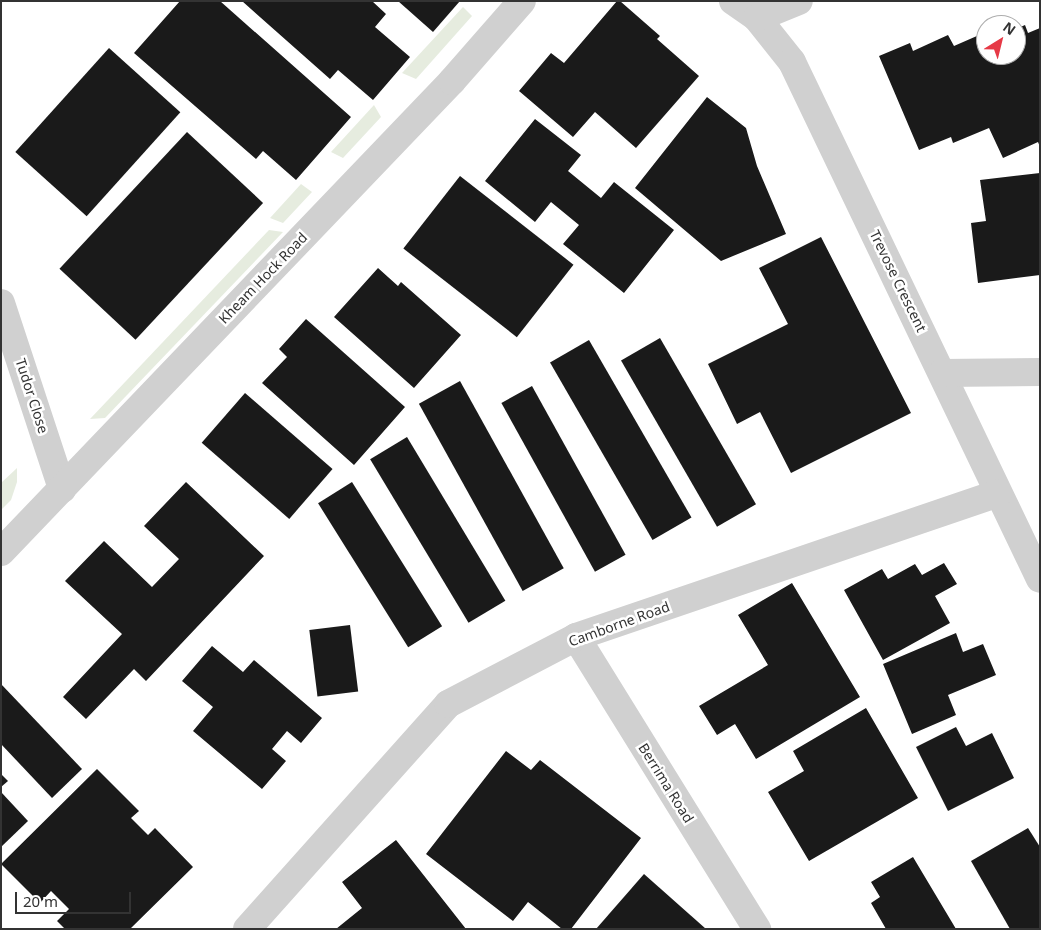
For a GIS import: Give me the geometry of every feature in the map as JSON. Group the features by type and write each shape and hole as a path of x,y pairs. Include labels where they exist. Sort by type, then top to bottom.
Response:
{"street":[{"name":"Kheam Hock Road","path":"1,552 452,81 522,1"},
{"name":"Trevose Crescent","path":"733,1 757,18 792,62 1040,579"},
{"path":"757,18 799,1"},
{"name":"Tudor Close","path":"1,303 62,488"},
{"path":"942,373 1040,372"},
{"name":"Camborne Road","path":"247,929 448,704 576,637 998,493"},
{"name":"Berrima Road","path":"576,637 757,929"}],"shaded area":[{"path":"463,7 472,16 416,79 402,73"},
{"path":"374,105 381,117 343,158 331,152"},
{"path":"301,184 312,192 283,223 270,218"},
{"path":"269,230 283,232 105,418 90,419"},
{"path":"17,468 17,482 11,500 1,510 1,483"}],"building":[{"path":"180,1 220,1 351,117 296,180 263,151 256,159 134,53"},
{"path":"242,1 372,1 386,14 375,27 410,57 373,100 338,70 330,79"},
{"path":"398,1 460,1 433,32"},
{"path":"617,1 620,1 660,36 657,39 699,76 636,148 595,112 573,137 519,91 551,53 564,63"},
{"path":"1026,28 1028,33 1040,28 1040,147 1038,142 1003,158 989,128 953,143 951,137 919,150 879,56 910,43 913,51 948,35 954,46 976,36 976,65 1026,65"},
{"path":"109,48 180,112 87,216 15,152"},
{"path":"707,97 746,128 757,166 786,234 721,261 635,188"},
{"path":"535,119 581,155 568,171 601,198 614,182 674,230 624,293 563,244 579,225 551,202 535,222 485,181"},
{"path":"187,132 263,203 136,340 59,269"},
{"path":"1040,173 1040,275 978,283 971,223 986,221 980,180"},
{"path":"460,176 573,265 517,337 403,248"},
{"path":"821,237 911,413 791,473 760,412 737,424 708,364 788,324 759,268"},
{"path":"378,268 398,286 401,282 461,335 414,388 334,317"},
{"path":"306,319 405,407 354,465 262,383 287,357 279,349"},
{"path":"660,338 756,504 717,527 621,360"},
{"path":"589,340 692,518 653,540 550,363"},
{"path":"460,381 564,568 523,591 419,404"},
{"path":"532,386 626,555 595,572 501,403"},
{"path":"245,393 333,469 289,519 202,443"},
{"path":"407,437 505,601 469,623 370,459"},
{"path":"186,482 264,556 146,681 134,669 86,719 63,697 122,634 65,581 104,541 152,587 179,559 144,526"},
{"path":"352,482 442,626 408,647 318,503"},
{"path":"944,563 957,584 935,596 950,623 883,660 844,590 882,569 888,579 915,564 922,575"},
{"path":"792,583 860,697 756,759 735,724 717,735 699,706 768,665 738,615"},
{"path":"350,625 358,692 317,696 309,630"},
{"path":"956,633 963,652 983,644 996,675 948,695 956,715 912,734 883,664"},
{"path":"212,646 243,672 254,660 322,718 301,743 287,731 272,749 286,761 262,789 193,731 213,707 182,681"},
{"path":"1,684 82,769 52,798 1,744"},
{"path":"866,708 918,798 809,861 768,792 804,771 793,751"},
{"path":"956,727 966,746 992,733 1014,778 948,811 916,747"},
{"path":"506,751 531,770 540,760 641,838 571,929 562,929 528,902 513,921 426,854"},
{"path":"97,769 139,811 131,818 148,835 155,828 193,867 130,929 65,929 57,921 69,909 51,891 40,903 1,864"},
{"path":"1,774 8,781 1,787"},
{"path":"1,792 28,821 1,847"},
{"path":"1028,828 1040,847 1040,929 1010,929 971,861"},
{"path":"396,840 466,929 336,929 362,908 342,882"},
{"path":"913,857 956,929 886,929 871,903 880,897 871,882"},
{"path":"644,874 706,929 596,929"}]}
